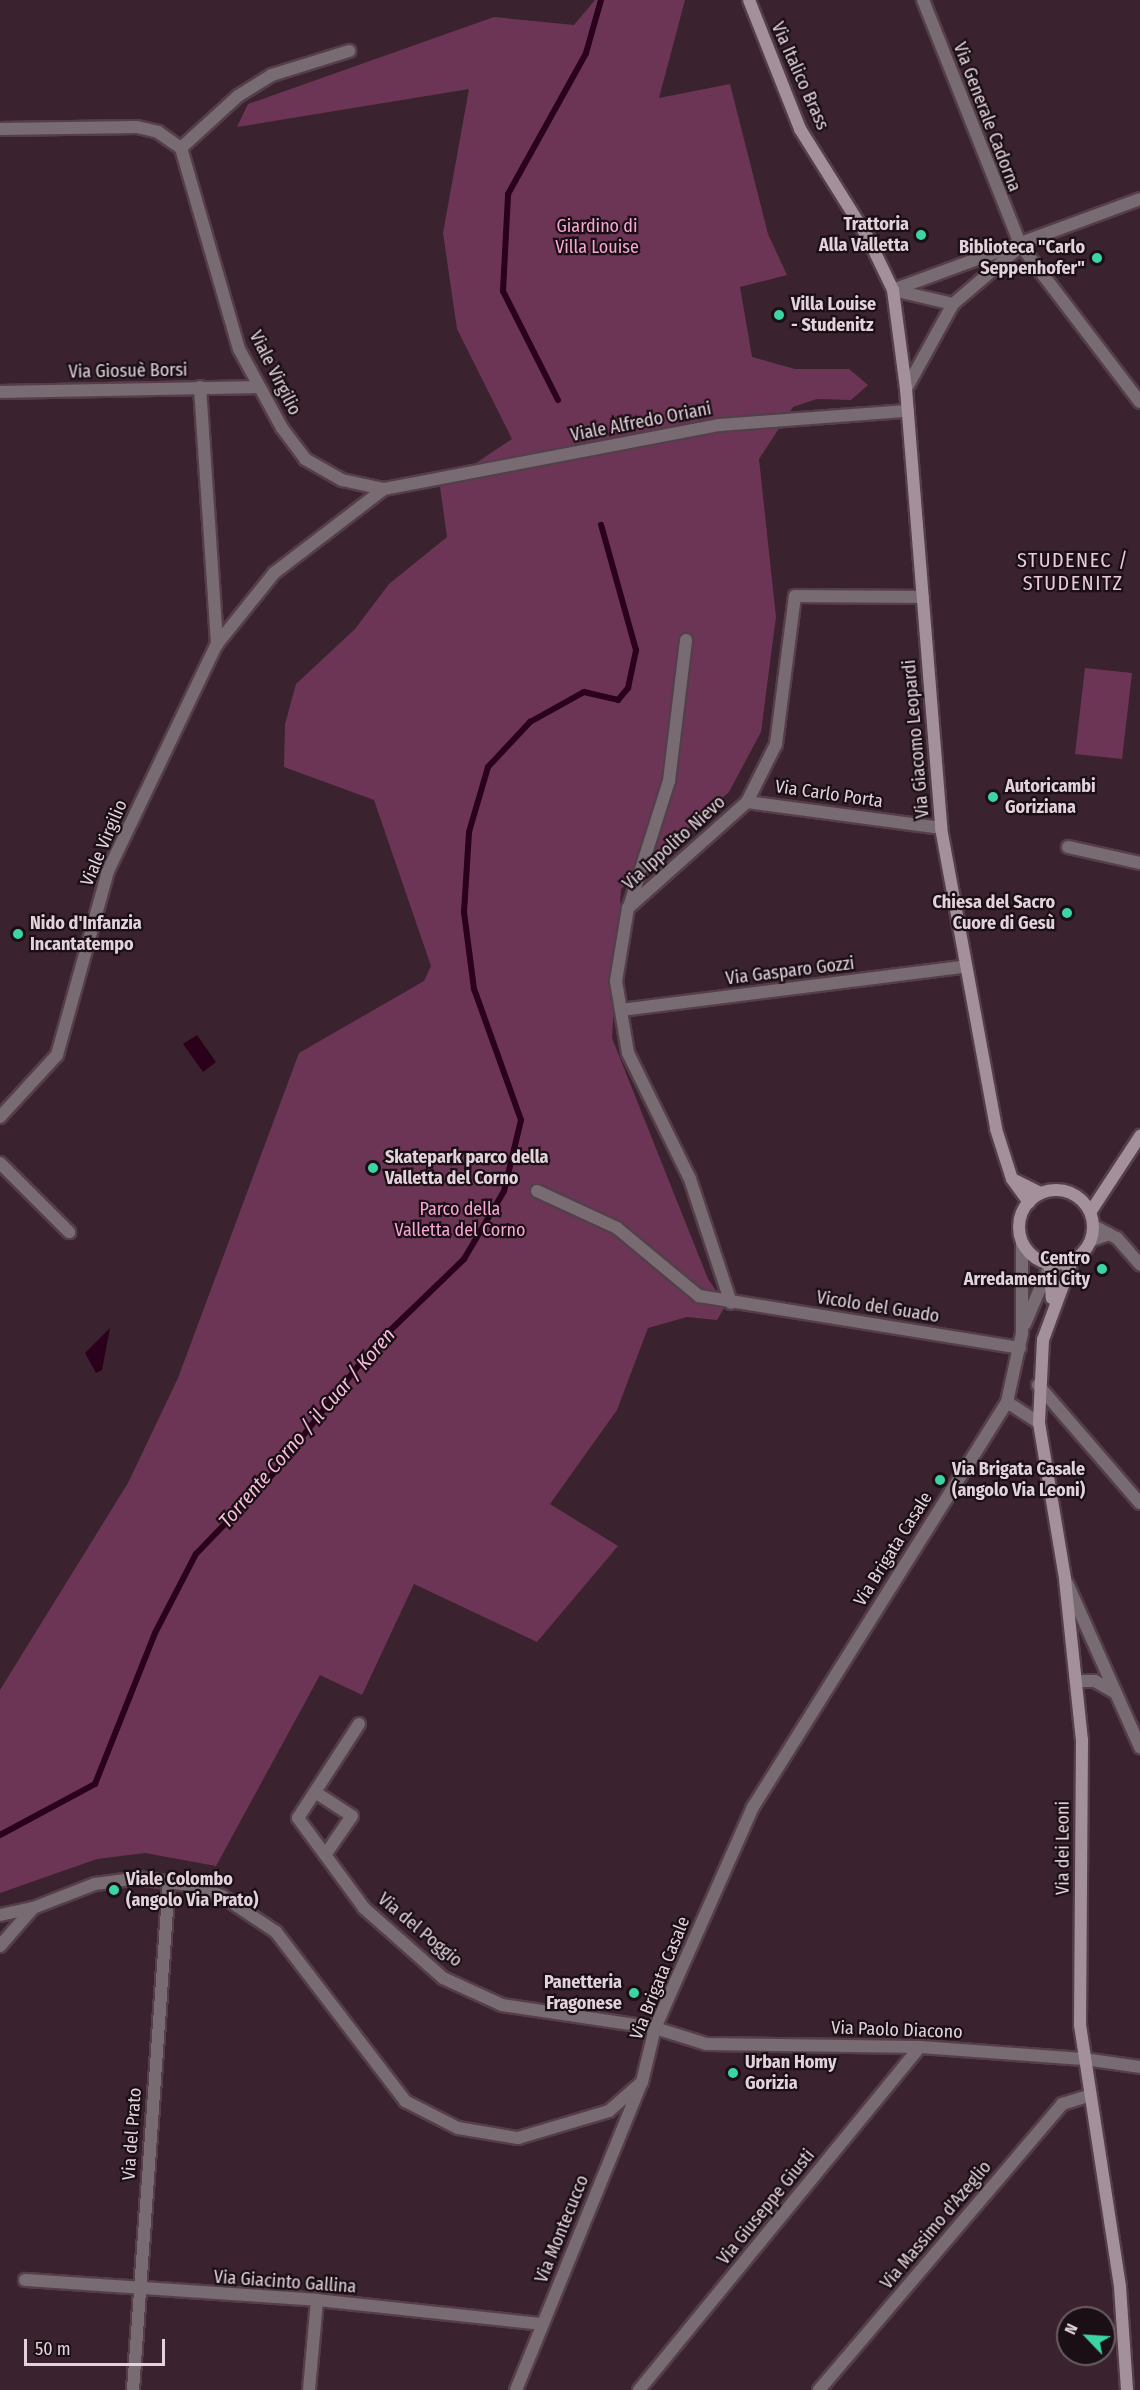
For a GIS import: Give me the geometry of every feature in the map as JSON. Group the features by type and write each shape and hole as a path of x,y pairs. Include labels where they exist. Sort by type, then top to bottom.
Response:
{"main road":[{"name":"Via Italico Brass","path":"749,0 800,129 868,238 893,290"},
{"name":"Via Giacomo Leopardi","path":"893,290 906,389 941,828 963,967 1012,1179 1029,1202"},
{"path":"1090,1211 1140,1136"},
{"path":"1012,1179 1041,1193 1069,1192 1082,1199 1090,1211 1094,1226 1092,1240 1072,1262 1050,1264 1022,1243"},
{"path":"1029,1202 1041,1193"},
{"path":"1082,1199 1102,1193"},
{"name":"Via Brigata Casale","path":"1022,1243 1020,1222 1029,1202"},
{"name":"Via dei Leoni","path":"1051,1308 1072,1262"},
{"name":"Via dei Leoni","path":"1050,1264 1051,1308 1038,1385 1039,1423 1065,1579 1082,1740 1084,2059 1120,2287 1127,2390"}],"street":[{"name":"Via Generale Cadorna","path":"923,0 1021,246 1140,402"},
{"path":"0,129 137,127 158,132 181,148 238,96 272,75 349,51"},
{"name":"Viale Virgilio","path":"181,148 210,258 239,349 258,387 305,459 342,480 384,489"},
{"path":"893,290 1021,246 1140,199"},
{"path":"906,389 953,304 1021,246"},
{"path":"893,290 953,304"},
{"name":"Viale Virgilio","path":"200,387 217,644"},
{"name":"Via Giosuè Borsi","path":"0,392 258,387"},
{"name":"Viale Alfredo Oriani","path":"384,489 719,425 907,411"},
{"name":"Viale Virgilio","path":"0,1117 57,1056 108,871 217,644 274,573 384,489"},
{"name":"Via Ippolito Nievo","path":"731,1303 690,1179 628,1053 616,981 628,908 747,801 776,744 795,596 922,597"},
{"path":"628,908 669,781 686,640"},
{"name":"Via Carlo Porta","path":"747,801 941,828"},
{"path":"1068,847 1140,863"},
{"name":"Via Gasparo Gozzi","path":"621,1010 963,967"},
{"path":"0,1163 69,1232"},
{"name":"Vicolo del Guado","path":"537,1191 617,1227 699,1296 1020,1348"},
{"path":"1094,1226 1109,1234 1140,1264"},
{"path":"1092,1240 1109,1234"},
{"name":"Via Brigata Casale","path":"642,2082 655,2028 753,1807 1007,1402 1022,1333 1022,1243"},
{"name":"Via Brigata Casale","path":"1022,1333 1041,1275 1050,1264"},
{"path":"1038,1385 1140,1503"},
{"path":"1007,1402 1039,1423"},
{"path":"1065,1579 1140,1747"},
{"path":"1076,1681 1095,1681 1116,1693"},
{"name":"Via del Poggio","path":"359,1724 298,1818 364,1908 443,1978 502,2005 655,2028"},
{"path":"315,1792 352,1816 324,1855"},
{"path":"0,1915 33,1908 95,1884 138,1878 170,1881 222,1896 276,1932 405,2101 458,2128 518,2138 609,2112 642,2082"},
{"name":"Via del Prato","path":"133,2390 170,1881"},
{"path":"0,1946 33,1908"},
{"name":"Via Paolo Diacono","path":"655,2028 706,2044 920,2047 1084,2059 1140,2067"},
{"name":"Via Giuseppe Giusti","path":"639,2390 920,2047"},
{"name":"Via Montecucco","path":"516,2390 642,2082"},
{"name":"Via Massimo d'Azeglio","path":"819,2390 1062,2104 1089,2096"},
{"name":"Via Giacinto Gallina","path":"25,2280 139,2292 317,2300 542,2324"},
{"path":"309,2390 317,2300"}],"green space":[{"name":"Parco della Valletta del Corno","path":"595,0 685,0 659,98 730,84 768,234 787,275 740,287 752,357 795,369 849,369 868,385 851,400 817,399 793,407 759,459 776,617 761,732 729,792 621,889 612,1038 708,1279 726,1305 717,1320 687,1317 648,1328 617,1410 550,1504 618,1546 537,1642 414,1584 362,1695 320,1675 216,1866 145,1853 97,1859 0,1893 0,1690 128,1483 178,1378 299,1053 424,981 431,966 374,800 284,767 285,724 296,684 355,629 389,584 447,537 440,487 512,439 457,329 443,233 469,89 237,127 248,104 494,17 574,25"},
{"path":"1085,668 1132,673 1122,759 1075,754"}],"shaded area":[{"path":"197,1035 216,1062 203,1072 183,1044"},
{"path":"110,1328 102,1370 96,1373 85,1353"}],"waterway":[{"name":"Torrente Corno / il Cuar / Koren","path":"558,400 503,291 508,194 586,53 601,0"},
{"name":"Torrente Corno / il Cuar / Koren","path":"0,1835 95,1784 155,1633 196,1554 272,1475 373,1347 464,1259 504,1191 521,1120 474,989 464,912 469,832 488,767 530,722 584,692 618,700 628,688 636,650 601,525"}],"place":[{"name":"Trattoria Alla Valletta","path":"921,235"},
{"name":"Biblioteca \"Carlo Seppenhofer\"","path":"1097,258"},
{"name":"Villa Louise - Studenitz","path":"779,315"},
{"name":"Autoricambi Goriziana","path":"993,797"},
{"name":"Chiesa del Sacro Cuore di Gesù","path":"1067,913"},
{"name":"Nido d'Infanzia Incantatempo","path":"18,934"},
{"name":"Skatepark parco della Valletta del Corno","path":"373,1168"},
{"name":"Centro Arredamenti City","path":"1102,1269"},
{"name":"Via Brigata Casale (angolo Via Leoni)","path":"940,1480"},
{"name":"Viale Colombo (angolo Via Prato)","path":"114,1890"},
{"name":"Panetteria Fragonese","path":"634,1993"},
{"name":"Urban Homy Gorizia","path":"733,2073"}],"district":[{"name":"STUDENEC / STUDENITZ","path":"1073,572"}],"park label":[{"name":"Giardino di Villa Louise","path":"597,237"}]}
